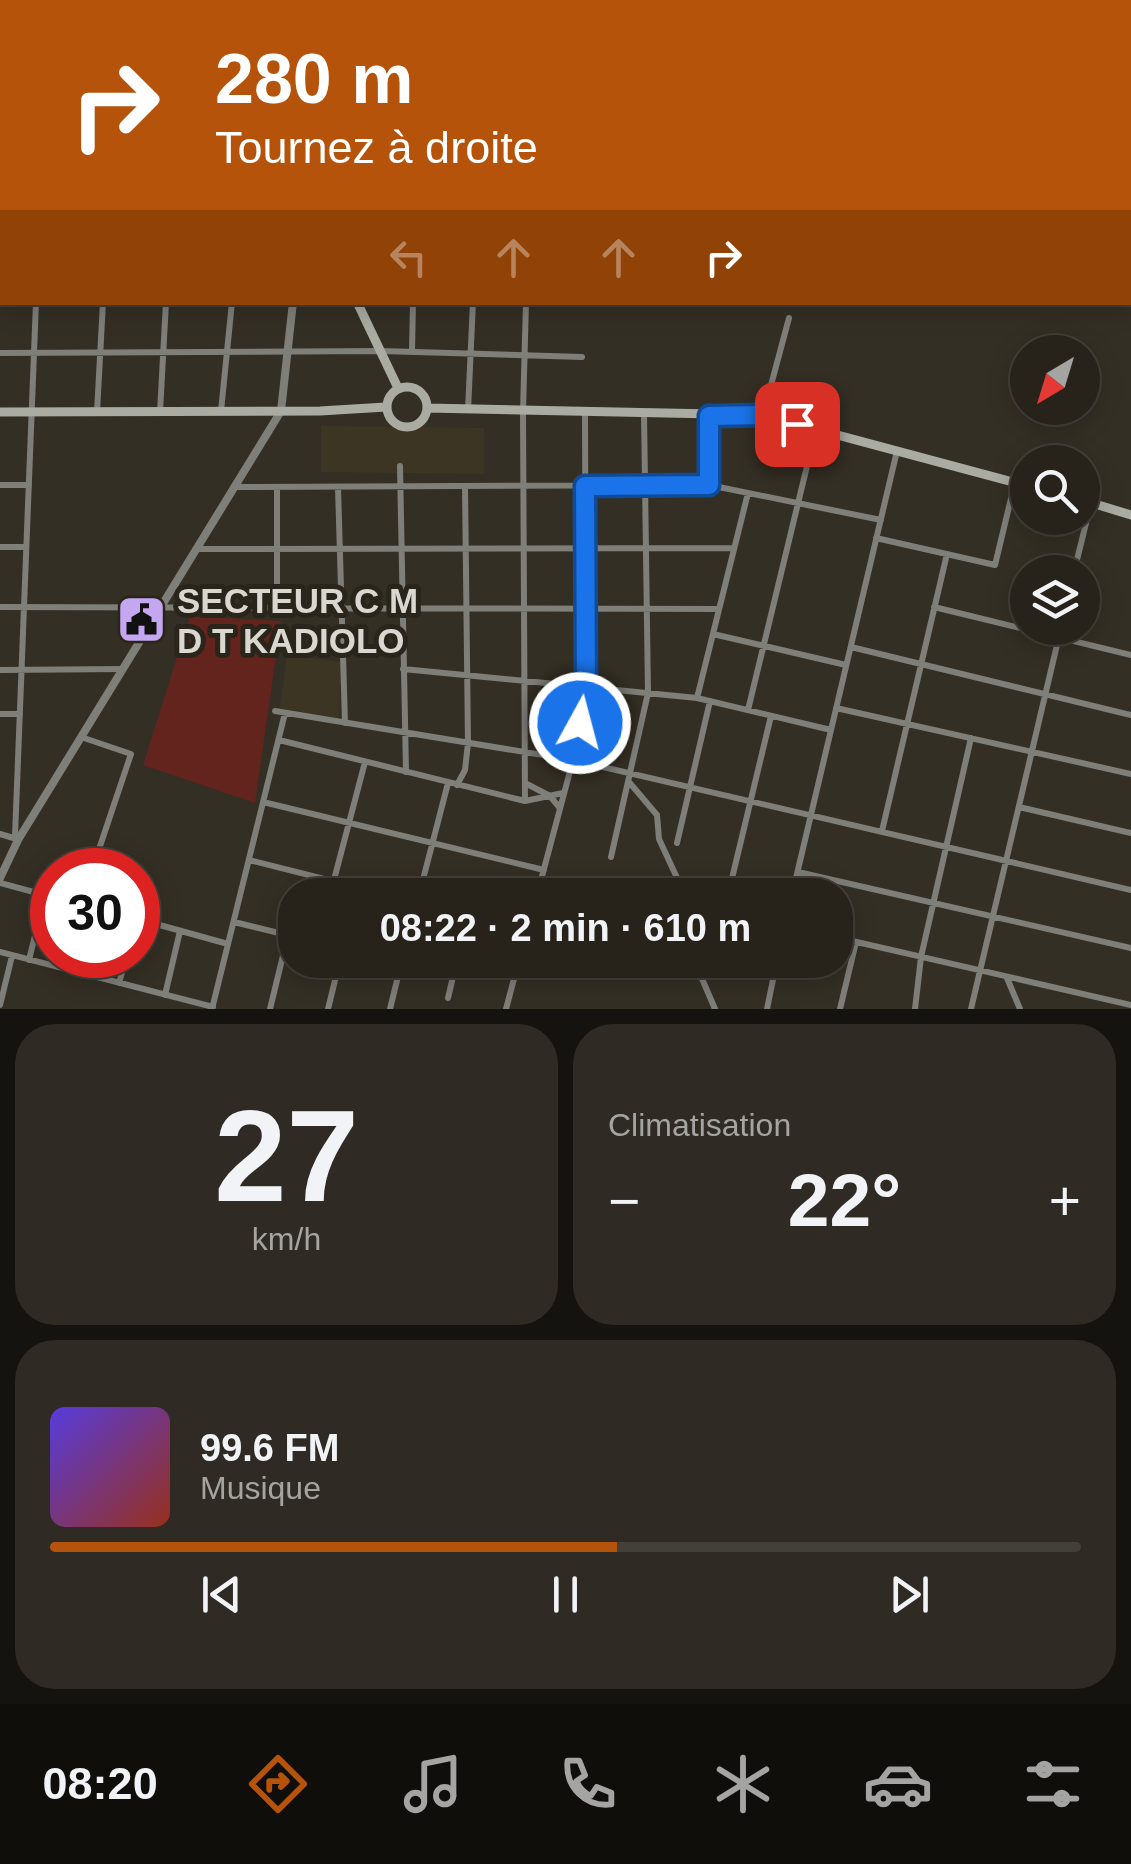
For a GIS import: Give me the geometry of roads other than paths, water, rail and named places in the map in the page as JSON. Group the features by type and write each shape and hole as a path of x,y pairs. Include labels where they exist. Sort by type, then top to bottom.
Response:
{"main road":[{"path":"358,305 398,388"},
{"path":"398,388 419,390 428,408 424,419 408,427 391,420 386,408 389,396 398,388"},
{"path":"0,412 386,408"},
{"path":"428,408 763,415 1010,481"},
{"path":"1100,506 1131,515"}],"street":[{"path":"16,838 36,305"},
{"path":"97,412 103,305"},
{"path":"160,412 166,305"},
{"path":"221,411 232,305"},
{"path":"30,890 0,880 16,838 82,737 280,411 293,305"},
{"path":"412,352 413,305"},
{"path":"468,411 473,305"},
{"path":"526,305 522,412 526,800"},
{"path":"763,415 788,318"},
{"path":"0,353 381,351 582,357"},
{"path":"542,878 574,760 586,687 585,413"},
{"path":"610,858 648,694 644,414"},
{"path":"709,416 709,485"},
{"path":"796,878 898,451"},
{"path":"748,710 808,462"},
{"path":"400,466 406,772"},
{"path":"0,485 29,485"},
{"path":"234,487 709,485 880,520"},
{"path":"338,486 345,723"},
{"path":"458,785 465,770 468,742 464,486"},
{"path":"277,487 277,608"},
{"path":"697,698 748,493"},
{"path":"876,538 995,565 1010,503"},
{"path":"0,547 26,547"},
{"path":"196,549 734,548"},
{"path":"882,832 947,554"},
{"path":"0,607 719,608"},
{"path":"934,607 1010,626"},
{"path":"713,634 846,665"},
{"path":"971,1009 1057,645"},
{"path":"1089,645 1131,655"},
{"path":"851,647 1131,715"},
{"path":"0,670 123,669"},
{"path":"404,669 697,698 831,730"},
{"path":"678,844 710,702"},
{"path":"836,708 1131,774"},
{"path":"275,711 574,760 629,777 690,787 1131,890"},
{"path":"99,978 212,1008 285,713"},
{"path":"0,714 20,714"},
{"path":"732,878 771,716"},
{"path":"82,737 131,754 99,848"},
{"path":"914,1009 921,957 972,738"},
{"path":"278,740 526,800 563,794"},
{"path":"335,878 365,762"},
{"path":"629,777 657,815 659,839 678,878"},
{"path":"525,782 550,796 559,808"},
{"path":"423,878 448,783"},
{"path":"263,802 544,870"},
{"path":"1018,808 1131,832"},
{"path":"0,834 16,838"},
{"path":"249,860 322,878"},
{"path":"798,872 1131,948"},
{"path":"234,922 278,933"},
{"path":"160,926 228,944"},
{"path":"167,1009 180,931"},
{"path":"853,941 1131,1005"},
{"path":"840,1009 856,942"},
{"path":"0,952 29,960 30,957"},
{"path":"0,1005 12,956"},
{"path":"1006,976 1020,1009"},
{"path":"119,983 120,978"},
{"path":"270,1009 279,978"},
{"path":"328,1009 336,978"},
{"path":"390,1009 398,978"},
{"path":"448,998 453,978"},
{"path":"506,1009 514,978"},
{"path":"702,978 715,1009"},
{"path":"767,1009 773,978"}],"place":[{"name":"SECTEUR C M D T KADIOLO","path":"142,620"}]}
